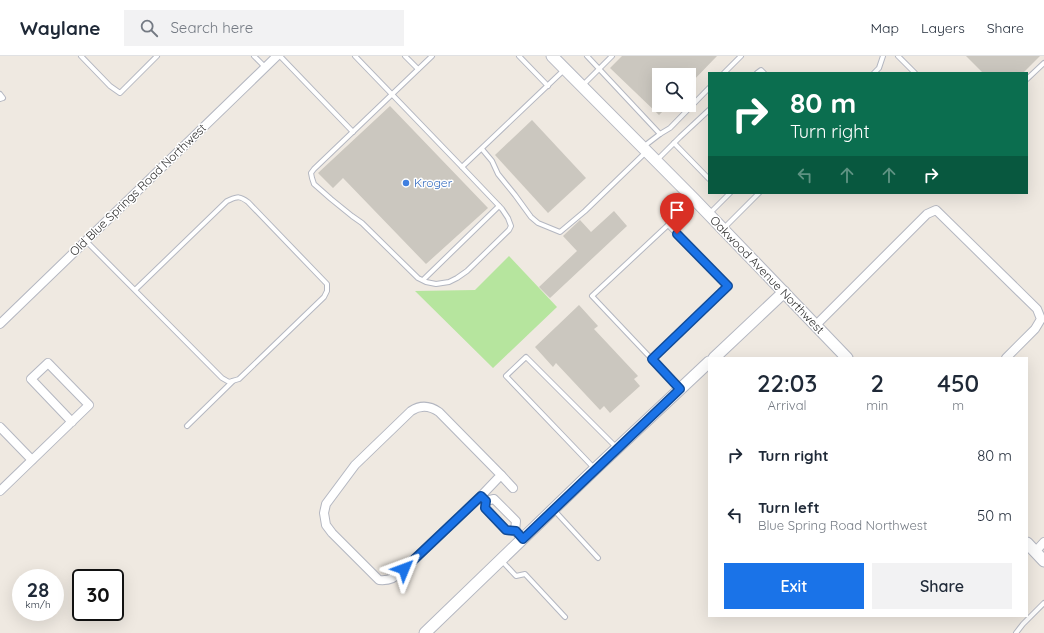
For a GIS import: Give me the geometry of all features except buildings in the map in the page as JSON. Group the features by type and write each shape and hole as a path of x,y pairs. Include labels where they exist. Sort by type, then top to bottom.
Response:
{"street":[{"name":"Old Blue Springs Road Northwest","path":"0,324 278,56"},
{"name":"Oakwood Avenue Northwest","path":"552,56 694,199 846,357"},
{"path":"816,325 927,214 936,210 1037,309 1041,319 1035,329 1007,357"},
{"path":"715,357 784,292"},
{"path":"0,491 72,422 89,405 48,363 32,380 72,422"},
{"path":"425,633 501,560 519,535 554,509 708,363"},
{"path":"501,476 483,498 404,569 393,578 386,580 379,580 332,533 326,525 324,513 326,504 355,465 410,412 417,408 433,408 439,412 513,488"},
{"path":"0,427 32,460"},
{"path":"483,498 494,499 516,521 519,535"},
{"path":"483,498 485,508 506,530 519,535"},
{"path":"1036,552 1044,542"},
{"path":"1028,544 1044,561"}],"lane":[{"path":"81,56 110,86 120,93 157,56"},
{"path":"254,56 265,67"},
{"path":"278,56 353,132"},
{"path":"355,56 392,94 499,206 508,218 511,226 509,230 458,278 449,282 436,284 426,282 418,278 362,223 314,184 311,173 314,169 353,132 392,94 418,69 430,57"},
{"path":"405,56 418,69"},
{"path":"519,56 548,86"},
{"path":"587,56 660,134"},
{"path":"582,86 612,56"},
{"path":"725,72 741,56"},
{"path":"875,72 883,56"},
{"path":"898,56 914,72"},
{"path":"1028,78 1044,63"},
{"path":"462,167 565,69"},
{"path":"482,149 492,161 498,174 531,217 538,223 560,232 585,211 660,134 670,128 708,89"},
{"path":"0,94 3,98 0,99"},
{"path":"656,161 708,111"},
{"path":"674,143 708,177"},
{"path":"708,214 727,194"},
{"path":"723,230 758,194"},
{"path":"86,240 135,290 222,378 229,382 239,379 313,308 324,297 327,291 327,284 248,202 242,198 236,197 228,201 135,290"},
{"path":"680,389 592,296 694,199"},
{"path":"423,280 499,206"},
{"path":"652,359 728,286 668,225"},
{"path":"595,469 506,376 526,357 617,449"},
{"path":"187,426 234,380"},
{"path":"554,509 598,558"},
{"path":"501,560 516,576 525,574 566,617"},
{"path":"1016,633 1044,603"}],"green space":[{"path":"509,256 557,307 493,368 415,291 475,290"}],"place":[{"name":"Kroger","path":"406,183"}],"route":[{"path":"404,569 481,496 486,501 485,508 506,530 516,531 523,539 680,389 652,359 728,286 677,234"}]}
